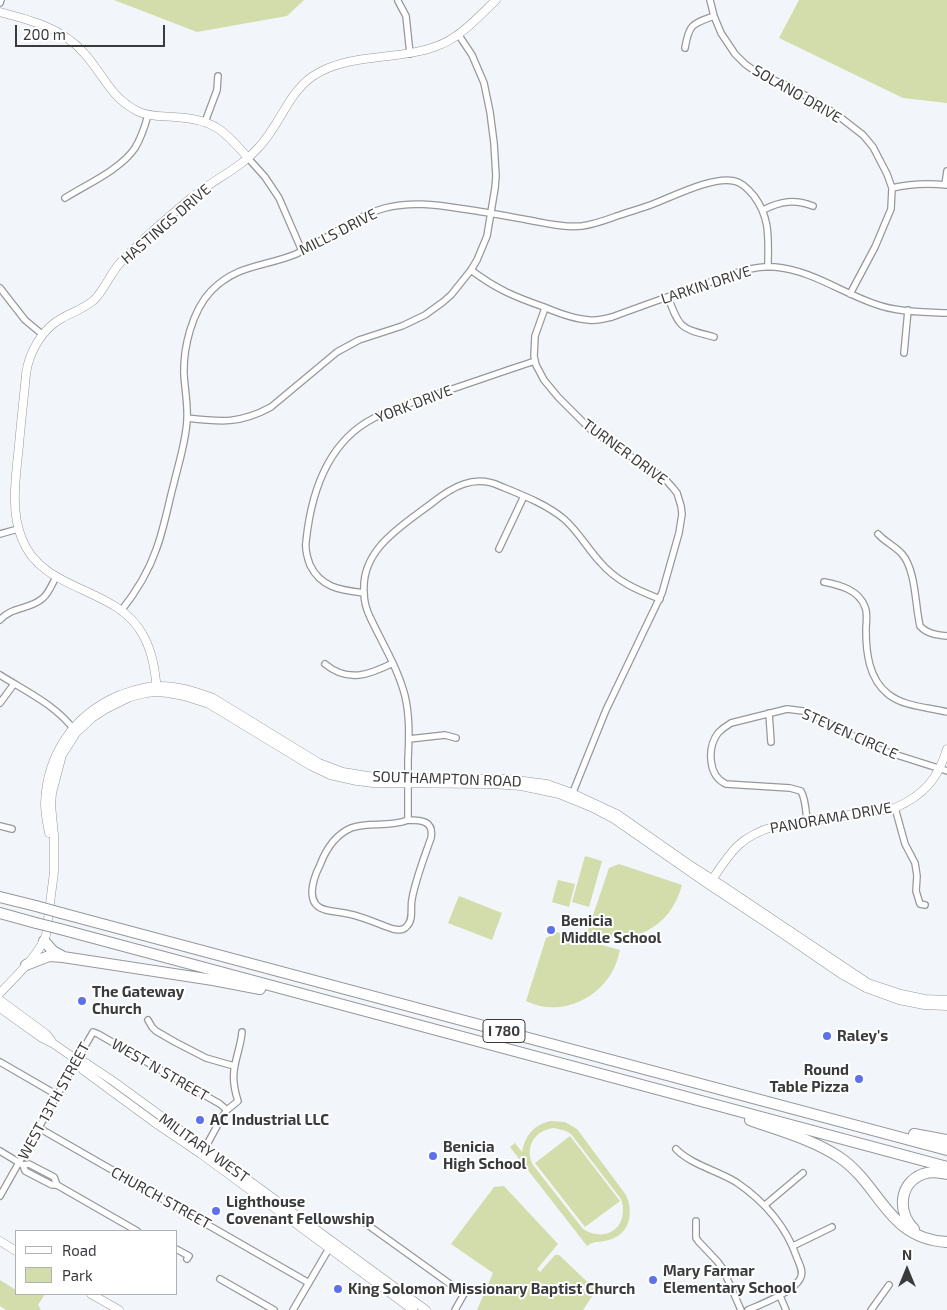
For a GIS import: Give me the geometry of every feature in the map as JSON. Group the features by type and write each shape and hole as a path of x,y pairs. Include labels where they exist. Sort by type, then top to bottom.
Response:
{"highway":[{"name":"I 780","path":"0,897 947,1150"},
{"name":"I 780","path":"0,913 947,1166"},
{"path":"44,941 62,957"},
{"path":"26,965 48,956 62,957 214,980 344,1005"},
{"path":"699,1100 817,1145 840,1158 862,1178 903,1226 923,1238 947,1242"},
{"path":"828,1118 947,1140"},
{"path":"929,1239 915,1230 906,1220 902,1204 904,1195 917,1177 933,1172 947,1174"}],"street":[{"name":"HASTINGS DRIVE","path":"157,689 152,656 143,634 134,623 121,611 56,577 40,566 24,546 18,529 15,502 26,374 34,349 43,335 60,319 92,302 115,270 144,240 191,198 236,167 259,148 295,94 312,76 332,66 346,62 410,54 439,46 458,34 496,0"},
{"name":"SOLANO DRIVE","path":"710,0 721,33 728,45 745,64 760,74 788,86 836,114 863,135 873,147 887,174 892,188 891,209 875,247 850,294"},
{"path":"398,1 406,16 410,54"},
{"path":"0,12 36,22 64,35 84,52 115,95 138,111 148,115 190,118 215,126 225,133 265,177 274,190 285,210 302,251"},
{"path":"685,48 691,27 696,22 714,16"},
{"path":"187,418 221,421 239,420 260,413 271,407 337,352 359,340 402,326 425,315 443,302 471,270 487,236 496,176 494,143 484,83 475,62 458,34"},
{"path":"205,122 216,90 218,76"},
{"path":"65,198 114,168 129,155 140,137 148,115"},
{"path":"892,188 915,184 946,185 947,171"},
{"name":"MILLS DRIVE","path":"121,611 135,593 153,559 179,464 187,418 184,373 191,326 206,296 231,275 302,251 362,217 385,208 410,204 433,204 548,224 582,226 651,205 702,185 723,181 734,181 750,190 763,210 768,228 768,267"},
{"path":"763,210 777,203 802,202 813,206"},
{"name":"LARKIN DRIVE","path":"471,270 509,294 578,319 598,320 612,317 744,270 768,267 786,269 817,278 850,294 888,308 947,314"},
{"path":"0,288 26,320 43,335"},
{"path":"668,297 674,314 683,326 689,330 714,336"},
{"name":"TURNER DRIVE","path":"545,308 535,336 535,361 542,376 558,398 593,432 664,478 677,493 682,514 682,523 660,599 606,710 571,796"},
{"path":"904,353 908,310"},
{"name":"YORK DRIVE","path":"364,593 335,588 325,583 313,571 306,554 307,532 314,497 325,467 336,450 348,436 373,418 535,361"},
{"path":"408,820 409,739 406,699 400,678 366,610 364,593 365,573 368,564 390,535 449,490 470,482 484,481 499,485 544,505 563,518 580,535 600,563 618,580 660,599"},
{"path":"499,550 524,496"},
{"path":"0,534 18,529"},
{"path":"878,534 903,556 911,573 920,626 924,630 936,635 947,636"},
{"path":"0,620 10,611 42,600 56,577"},
{"path":"824,582 842,585 861,599 866,608 866,633 870,667 881,687 899,701 947,712"},
{"path":"325,664 338,673 348,676 360,676 367,675 393,663"},
{"path":"0,674 45,702 69,722 75,730"},
{"path":"0,703 14,684"},
{"name":"SOUTHAMPTON ROAD","path":"0,993 26,965 44,941 49,919 54,872 45,805 46,792 51,767 66,736 75,730 88,714 115,697 128,692 184,689 213,698 319,763 343,772 408,780 521,786 571,796 614,820 710,882 841,974 866,988 900,1000 924,1005 947,1006"},
{"name":"STEVEN CIRCLE","path":"807,822 801,791 790,788 726,784 722,782 712,768 713,746 717,734 731,723 787,709 803,711 878,749 943,770"},
{"path":"769,713 770,742"},
{"path":"409,739 445,735 456,738"},
{"name":"PANORAMA DRIVE","path":"710,882 730,853 751,835 762,830 776,826 895,808 914,799 943,770 947,749"},
{"path":"895,808 905,844 914,863 917,876 917,896 920,904 925,905"},
{"path":"408,820 426,822 430,825 432,832 416,884 412,900 411,919 408,926 400,930 393,929 352,914 327,910 317,906 312,895 314,878 325,853 337,837 354,827 362,825 393,825 408,820"},
{"path":"0,826 12,829"},
{"name":"SOUTHAMPTON ROAD","path":"710,882 720,884 868,983 901,994 925,999 947,1000"},
{"name":"MILITARY WEST","path":"0,1000 46,1034 54,1044"},
{"name":"MILITARY WEST","path":"0,1008 77,1060 83,1070 203,1151 331,1246 413,1310"},
{"path":"148,1020 156,1031 175,1042 206,1058 234,1066"},
{"name":"WEST 13TH STREET","path":"0,1196 21,1164 93,1032"},
{"name":"WEST N STREET","path":"93,1032 220,1104 227,1110"},
{"path":"203,1151 222,1116 238,1101 234,1082 234,1066 242,1040 242,1032"},
{"path":"0,1062 57,1095"},
{"name":"CHURCH STREET","path":"39,1128 309,1283"},
{"path":"676,1149 682,1155 722,1174 765,1205 781,1224 793,1246 801,1267 802,1278 780,1296 748,1310"},
{"path":"0,1151 21,1164 29,1164 54,1177 56,1185 135,1230"},
{"path":"765,1205 803,1173"},
{"path":"696,1221 696,1238 723,1269 741,1310"},
{"path":"365,1222 464,1294 455,1310"},
{"path":"793,1246 832,1227"},
{"path":"0,1241 15,1250"},
{"path":"293,1310 331,1246"},
{"name":"MILITARY WEST","path":"331,1246 426,1310"},
{"path":"178,1250 189,1256 187,1259"},
{"path":"220,1279 274,1310"},
{"path":"871,1310 889,1285"},
{"path":"93,1295 115,1309"},
{"path":"780,1296 786,1310"}],"green space":[{"path":"114,0 304,0 287,16 197,32"},
{"path":"799,0 947,0 947,103 903,98 779,38"},
{"path":"585,856 602,861 589,907 572,902"},
{"path":"619,864 682,885 676,901 668,914 658,924 633,936 603,937 587,933 609,868"},
{"path":"558,880 575,884 569,907 552,902"},
{"path":"459,896 502,913 492,940 448,923"},
{"path":"556,932 620,950 618,959 605,982 586,998 563,1007 538,1006 526,1001 546,938"},
{"path":"550,1121 565,1122 577,1129 626,1195 630,1216 622,1233 606,1241 592,1243 587,1246 510,1147 515,1143 522,1152 525,1141 531,1132","holes":["554,1128 571,1134 621,1199 622,1217 614,1230 608,1233 592,1233 583,1229 533,1165 530,1152 533,1140 547,1129"]},
{"path":"570,1136 620,1201 585,1227 535,1163"},
{"path":"504,1186 558,1244 537,1269 540,1272 555,1255 559,1255 596,1290 583,1310 477,1310 493,1273 451,1244 494,1187"},
{"path":"0,1280 15,1289 15,1295 44,1295 38,1305 41,1310 6,1310 0,1306"}],"place":[{"name":"Benicia Middle School","path":"551,930"},
{"name":"The Gateway Church","path":"82,1001"},
{"name":"Raley's","path":"827,1036"},
{"name":"Round Table Pizza","path":"859,1079"},
{"name":"AC Industrial LLC","path":"200,1120"},
{"name":"Benicia High School","path":"433,1156"},
{"name":"Lighthouse Covenant Fellowship","path":"216,1211"},
{"name":"Mary Farmar Elementary School","path":"653,1280"},
{"name":"King Solomon Missionary Baptist Church","path":"338,1289"}]}
